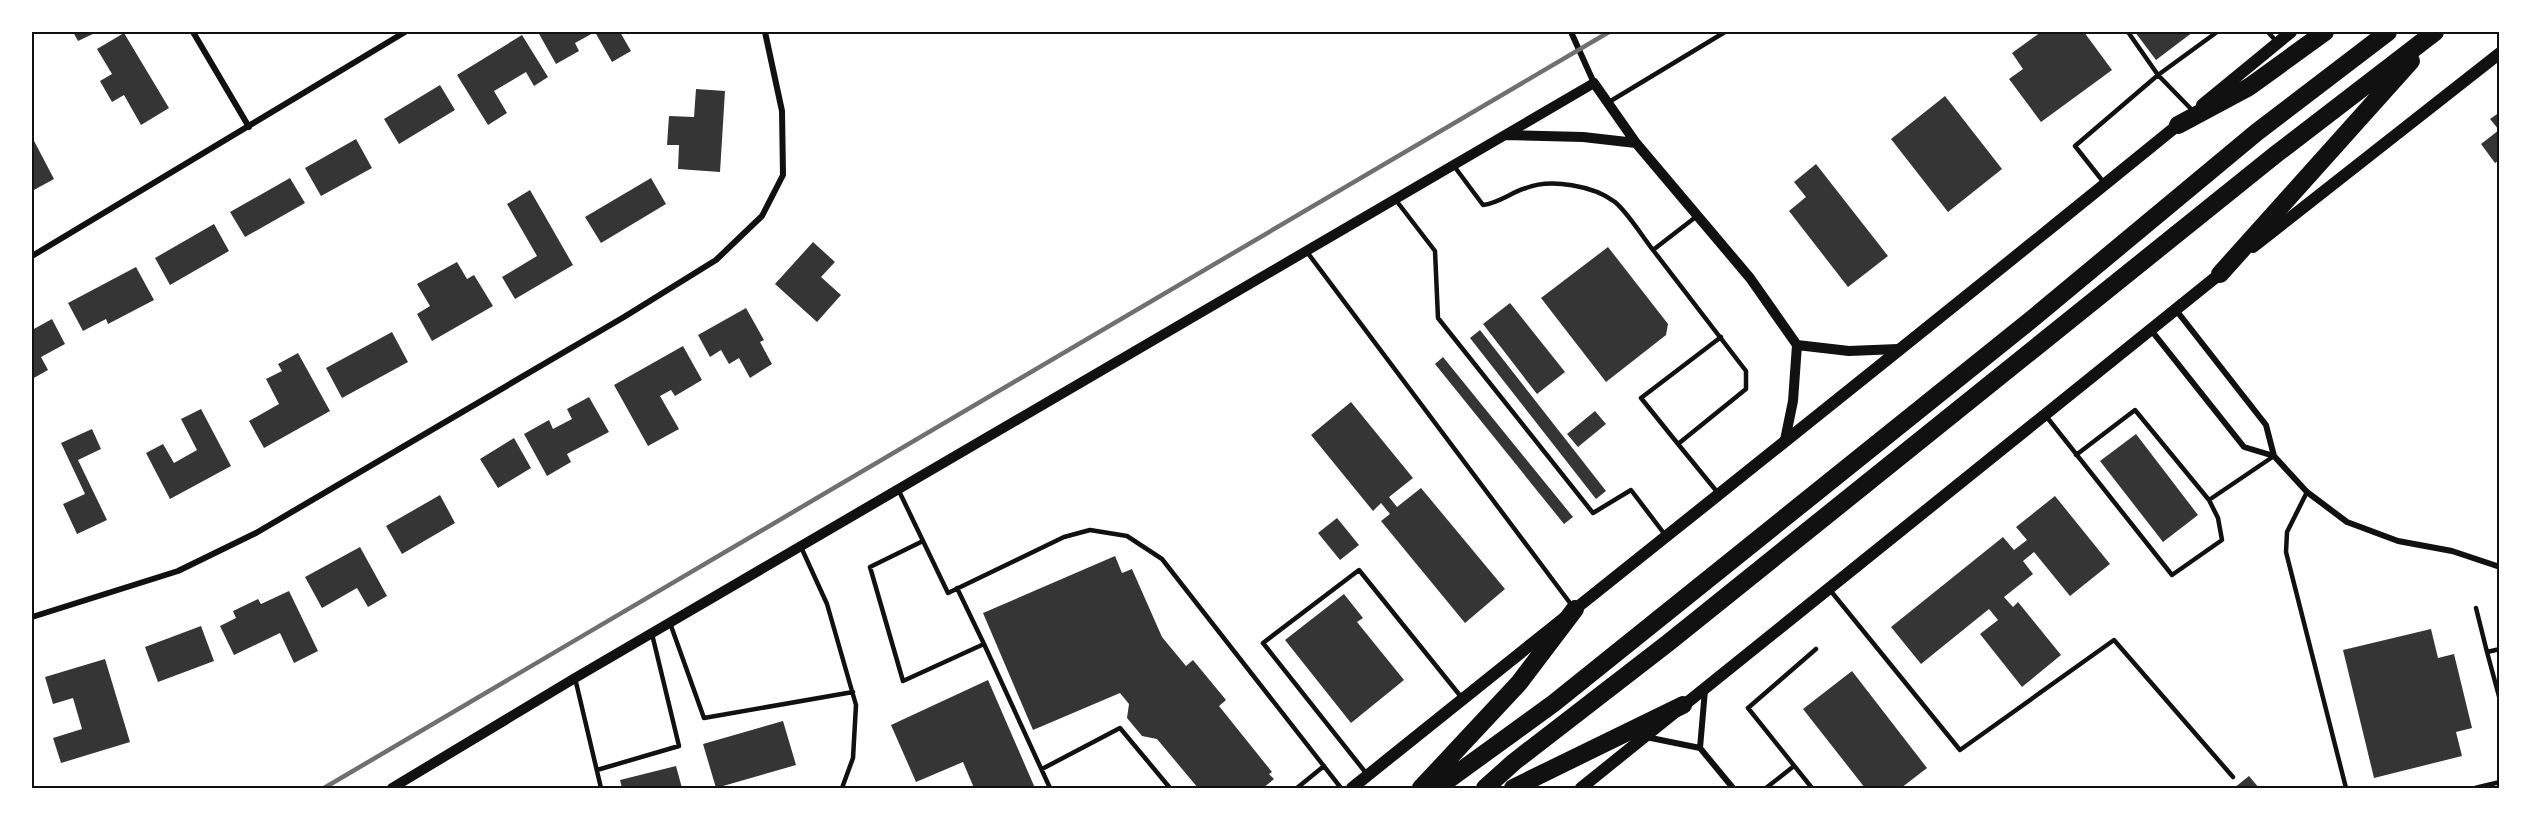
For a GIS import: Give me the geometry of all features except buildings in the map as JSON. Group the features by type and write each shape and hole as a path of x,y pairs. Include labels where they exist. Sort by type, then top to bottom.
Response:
{"highway":[{"path":"2178,125 2249,87 2325,32"},
{"path":"1437,789 1554,703 2032,319 2257,132 2388,32"},
{"path":"2220,274 2436,32"},
{"path":"1485,789 1514,762 1677,636 2266,162 2436,32"},
{"path":"1421,789 1519,683 1575,609"},
{"path":"1513,789 1683,705"}],"main road":[{"path":"1352,789 1462,698 1898,349 2106,186 2291,32"},
{"path":"1581,789 2220,274 2499,53"}],"street":[{"path":"193,32 249,127"},
{"path":"32,256 405,32"},
{"path":"32,617 178,570 256,533 624,317 716,260 762,216 783,175 783,111 765,32"},
{"path":"1571,32 1594,83 1607,103 1636,143 1750,278 1797,345 1793,400 1785,440"},
{"path":"392,789 575,678 1594,83"},
{"path":"1505,135 1583,137 1636,143"},
{"path":"2176,310 2266,425 2274,456 2307,492 2347,522 2398,541 2452,551 2499,567"},
{"path":"2151,330 2244,447 2274,456"},
{"path":"1797,345 1849,351 1898,349"},
{"path":"1700,748 1705,688"},
{"path":"1646,736 1700,748 1733,789"}],"lane":[{"path":"1607,103 1725,32"},
{"path":"2128,32 2158,75 2194,112"},
{"path":"2106,186 2075,146 2158,75 2217,32"},
{"path":"2268,32 2278,43"},
{"path":"1453,165 1483,205 1495,203 1527,187 1559,184 1588,188 1615,203 1653,250 1746,370 1746,389 1678,444"},
{"path":"1395,199 1435,252 1438,318 1593,513 1631,490 1666,536"},
{"path":"1653,250 1697,216"},
{"path":"1306,251 1575,609"},
{"path":"1718,493 1641,398 1721,337"},
{"path":"2046,415 2076,455 2172,575 2222,540 2218,518 2209,500 2135,410 2076,455"},
{"path":"2209,500 2274,456"},
{"path":"898,490 948,593 1064,537 1090,530 1126,536 1162,559 1341,789"},
{"path":"2307,492 2287,532 2286,552 2346,789"},
{"path":"922,541 870,567 903,681 984,644"},
{"path":"801,547 827,604 856,705 853,758 842,789"},
{"path":"1368,775 1263,643 1359,570 1462,698"},
{"path":"957,588 1050,789"},
{"path":"1829,588 1960,750 2114,640 2233,777"},
{"path":"2476,608 2499,700"},
{"path":"670,623 704,718 853,692"},
{"path":"597,770 679,746 652,634"},
{"path":"1812,789 1748,708 1816,649"},
{"path":"2487,652 2499,649"},
{"path":"575,678 601,789"},
{"path":"1042,769 1120,728 1170,789"},
{"path":"1297,789 1324,766"},
{"path":"1766,789 1794,766"},
{"path":"2475,789 2499,782"}],"railway":[{"path":"324,788 1609,32"}]}
